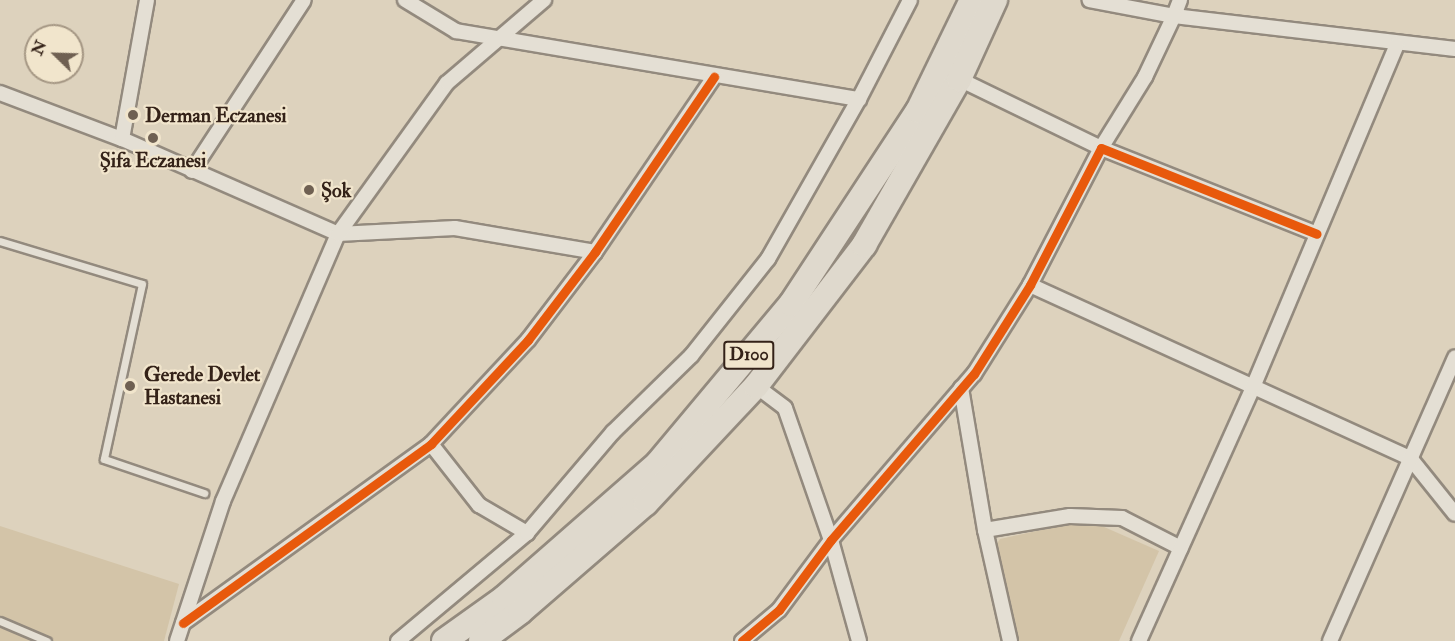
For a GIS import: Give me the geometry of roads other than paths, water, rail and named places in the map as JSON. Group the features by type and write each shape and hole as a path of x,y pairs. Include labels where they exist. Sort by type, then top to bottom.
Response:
{"highway":[{"name":"D100","path":"444,641 504,598 658,464 791,304 918,111 972,0"},
{"name":"D100","path":"481,641 520,612 646,503 756,386 864,245 959,79 995,0"}],"street":[{"path":"122,139 147,0"},
{"path":"192,171 304,0"},
{"path":"405,0 456,31 714,77 859,99"},
{"path":"177,641 223,501 338,234 447,83 495,39 544,0"},
{"path":"398,641 526,533 613,432 691,356 768,259 859,99 910,0"},
{"path":"1089,0 1174,16 1397,45 1455,49"},
{"path":"742,641 779,610 831,540 961,388 1030,285 1101,148 1145,77 1180,0"},
{"path":"1139,641 1253,387 1397,45"},
{"path":"183,623 431,444 528,340 595,252 714,77"},
{"path":"959,79 1101,148 1317,234"},
{"path":"0,93 122,139 338,234 455,228 595,252"},
{"path":"1030,285 1411,459 1455,514"},
{"path":"1330,641 1455,357"},
{"path":"756,386 785,408 831,540 859,641"},
{"path":"961,388 985,530 1010,641"},
{"path":"431,444 479,505 526,533"},
{"path":"985,530 1070,516 1122,518 1181,548"}],"lane":[{"path":"0,241 142,284 104,459 204,493"},
{"path":"0,621 47,641"}],"place":[{"name":"Derman Eczanesi","path":"133,115"},
{"name":"Şifa Eczanesi","path":"153,138"},
{"name":"Şok","path":"309,190"},
{"name":"Gerede Devlet Hastanesi","path":"130,386"}]}
